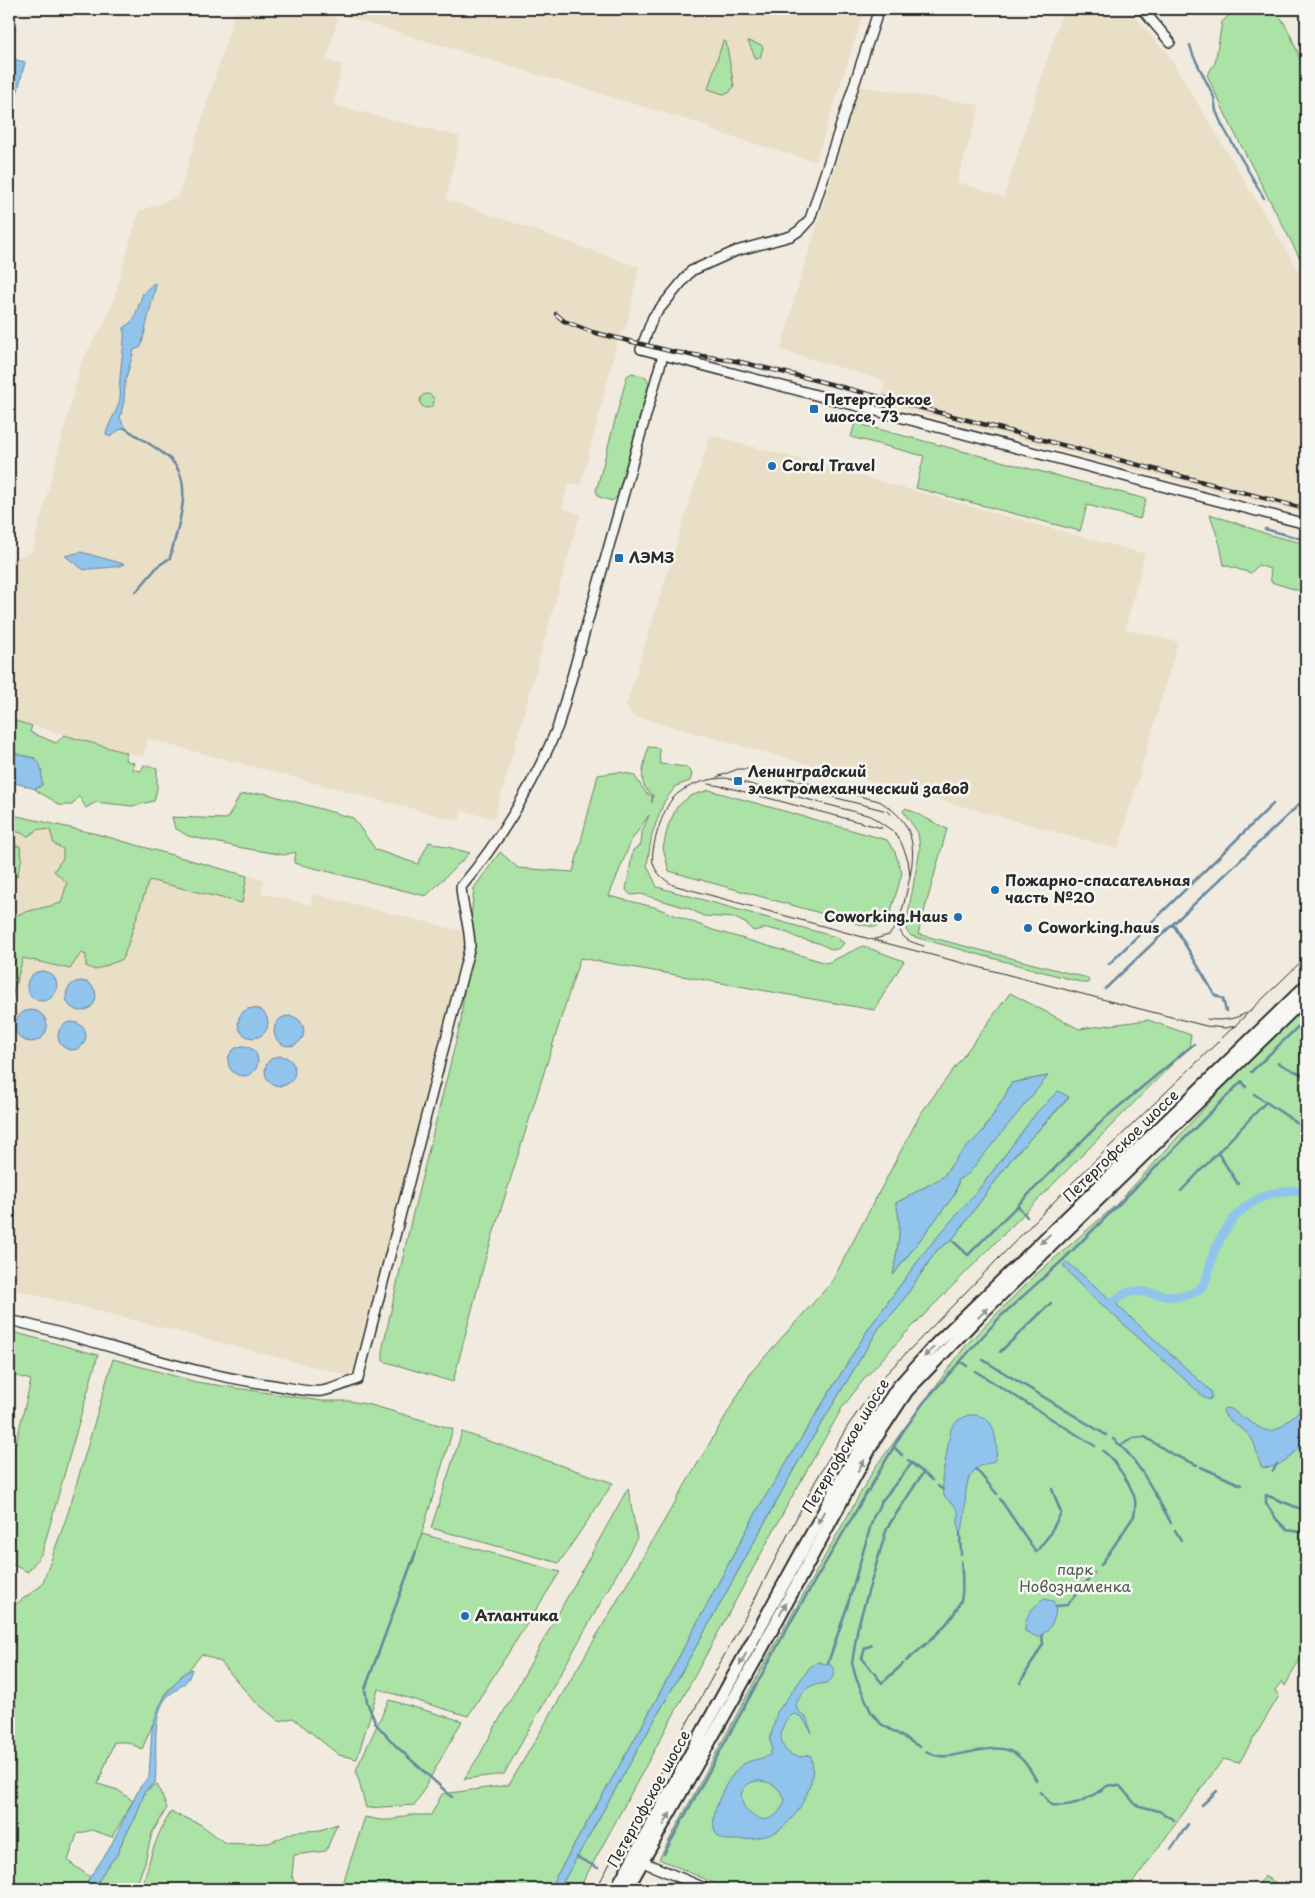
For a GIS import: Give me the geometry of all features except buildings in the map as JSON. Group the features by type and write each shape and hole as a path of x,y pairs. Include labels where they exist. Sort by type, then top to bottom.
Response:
{"main road":[{"name":"Петергофское шоссе","path":"627,1889 638,1860 841,1480 870,1429 897,1388 936,1344 1306,986"},
{"name":"Петергофское шоссе","path":"616,1889 638,1860 760,1652 876,1438 907,1391 978,1317 1306,997"}],"street":[{"path":"879,9 810,219 800,230 791,236 736,251 690,271 653,317 641,349 1306,524"},
{"path":"1142,9 1170,42"},
{"path":"9,1320 41,1327 105,1347 189,1369 246,1382 321,1391 358,1379 470,946 470,935 462,905 461,887 510,818 548,749 558,726 663,355"},
{"path":"638,1860 707,1889"}],"shaded area":[{"path":"236,9 309,9 338,18 326,60 342,65 333,105 460,137 446,199 639,267 627,324 618,339 581,485 569,483 562,508 580,514 494,819 462,810 459,821 148,739 143,757 9,719 9,557 16,558 32,552 82,361 104,323 113,302 139,211 178,197"},
{"path":"321,9 865,9 815,162 710,130 711,127"},
{"path":"1063,9 1129,9 1169,56 1306,283 1306,514 881,403 885,381 781,350 797,290 860,86 980,105 957,182 1004,197"},
{"path":"710,435 1145,554 1125,629 1178,642 1118,849 633,716 626,706"},
{"path":"9,814 97,834 264,880 261,893 310,905 313,894 462,931 466,946 354,1371 346,1375 9,1288"}],"green space":[{"path":"1185,9 1212,9 1200,15 1188,13"},
{"path":"1235,9 1266,9 1282,19 1306,74 1306,270 1231,126 1207,75 1215,63 1222,22"},
{"path":"723,41 726,42 734,86 729,93 723,94 708,89"},
{"path":"748,41 763,47 760,58 756,59"},
{"path":"632,373 646,377 649,383 617,497 612,501 599,497 596,491 627,376"},
{"path":"424,394 430,394 434,401 430,408 424,408 420,404 420,398"},
{"path":"855,423 1146,499 1140,519 1087,505 1080,531 916,488 924,456 851,437"},
{"path":"1210,514 1270,535 1306,544 1306,593 1271,582 1270,569 1258,565 1251,573 1224,565"},
{"path":"9,719 32,726 30,732 56,743 64,735 127,753 125,760 134,763 133,770 141,771 144,765 157,768 157,789 154,801 132,806 96,802 86,808 79,796 72,805 58,805 35,789 42,785 35,758 9,751"},
{"path":"648,747 659,748 660,764 687,767 692,774 690,781 676,786 664,802 652,834 647,865 657,887 836,937 844,943 840,948 833,950 788,933 767,928 753,931 747,924 735,918 703,916 690,909 641,894 631,895 626,890 633,850 641,845 642,832 649,815 631,841 609,896 654,907 713,930 827,963 863,946 904,961 874,1010 580,958 485,1260 453,1382 383,1361 383,1346 412,1217 461,1021 474,888 500,852 518,868 573,872 598,775 619,772 634,775 646,793 652,796 652,803 653,795 647,791 643,780"},
{"path":"709,790 887,840 895,852 902,873 888,922 875,927 863,925 669,871 663,848 668,826 677,807 690,796"},
{"path":"264,793 353,818 376,850 418,864 429,842 470,853 426,896 294,863 296,852 284,855 237,847 188,836 175,828 172,817 227,819 240,795"},
{"path":"906,808 947,829 918,934 1088,978 1089,983 911,936 906,930 907,919 920,849 918,833 903,811"},
{"path":"9,814 97,834 247,876 242,903 149,880 123,959 95,970 86,966 86,955 81,953 70,969 23,958 9,1008 9,912 17,915 61,903 67,883 54,871 63,858 63,849 54,844 50,830 39,829 28,836 13,830"},
{"path":"9,846 20,846 22,858 17,876 9,881"},
{"path":"1010,993 1079,1029 1148,1020 1191,1035 1189,1047 903,1336 865,1378 842,1408 579,1889 559,1889 798,1462 879,1328 899,1306 937,1250 952,1240 1013,1157 1069,1098 1058,1091 1037,1112 984,1183 910,1272 869,1328 759,1507 641,1728 549,1889 341,1889 365,1817 391,1820 408,1815 431,1815 442,1794 509,1785 752,1371 831,1283 921,1113","holes":["1047,1076 993,1143 959,1179 955,1194 894,1274 899,1231 896,1203 943,1177 958,1156 983,1131 1011,1083"]},
{"name":"парк Новознаменка","path":"1306,1003 1306,1649 1285,1686 1282,1681 1275,1690 1279,1696 1239,1763 1223,1759 1128,1889 728,1889 659,1859 764,1664 874,1469 967,1344 1032,1278 1116,1205 1249,1059"},
{"path":"9,1331 98,1355 42,1553 28,1572 9,1563 9,1472 31,1380 9,1374"},
{"path":"113,1359 196,1382 322,1401 350,1401 371,1405 453,1429 413,1563 422,1534 560,1572 468,1716 378,1689 357,1759 339,1755 293,1718 279,1721 252,1699 221,1662 202,1654 181,1679 167,1691 142,1749 127,1742 114,1742 98,1784 118,1790 133,1801 112,1837 92,1830 77,1834 68,1861 90,1877 84,1889 9,1889 9,1609 42,1585 68,1513"},
{"path":"462,1432 613,1483 559,1563 431,1528"},
{"path":"628,1488 637,1538 504,1774 464,1779 479,1756"},
{"path":"389,1700 462,1721 415,1805 366,1808 356,1770"},
{"path":"157,1784 167,1808 152,1833 145,1862 135,1889 94,1889 106,1868 117,1855 124,1837 135,1819 145,1791"},
{"path":"171,1812 200,1824 225,1843 269,1843 294,1832 321,1830 337,1824 326,1851 294,1855 292,1876 297,1889 142,1889 157,1840"},
{"path":"1264,1876 1286,1889 1256,1889"},
{"path":"669,1882 686,1889 651,1889 660,1883 668,1886"}],"water":[{"path":"9,58 25,62 10,123 9,123"},
{"path":"154,283 156,285 141,347 134,350 125,382 124,401 120,418 125,428 110,437 106,434 120,398 124,328 134,319 143,293"},
{"path":"81,552 124,564 116,567 84,570 65,556"},
{"path":"9,751 31,757 38,762 41,766 42,785 35,789 9,781"},
{"path":"42,971 53,975 57,986 53,997 42,1001 31,997 27,986 31,975"},
{"path":"81,981 92,985 96,996 92,1007 81,1011 70,1007 66,996 70,985"},
{"path":"253,1008 264,1012 268,1023 264,1034 253,1038 242,1034 238,1023 242,1012"},
{"path":"31,1010 37,1011 42,1015 46,1020 46,1032 42,1037 37,1041 31,1042 25,1041 20,1037 16,1032 15,1026 16,1020 20,1015 25,1011"},
{"path":"289,1016 295,1017 303,1025 303,1037 295,1045 289,1046 283,1045 275,1037 274,1031 275,1025 283,1017"},
{"path":"72,1022 82,1026 86,1036 82,1046 72,1050 62,1046 58,1036 62,1026"},
{"path":"243,1046 254,1050 258,1061 254,1072 243,1076 232,1072 228,1061 232,1050"},
{"path":"280,1056 291,1060 295,1071 291,1082 280,1086 269,1082 265,1071 269,1060"},
{"path":"1048,1076 968,1174 959,1179 955,1194 893,1275 899,1231 896,1203 943,1177 958,1156 983,1131 1011,1083"},
{"path":"1058,1091 1069,1097 1013,1157 952,1240 937,1250 899,1306 879,1328 798,1462 559,1889 549,1889 641,1728 759,1507 869,1328 926,1250 984,1183 1037,1112"},
{"path":"1067,1262 1110,1299 1126,1293 1117,1303 1118,1306 1211,1391 1212,1397 1209,1400 1204,1397 1080,1285 1063,1265"},
{"path":"1306,1404 1306,1440 1286,1460 1268,1467 1262,1467 1250,1436 1228,1418 1223,1411 1225,1408 1231,1409 1256,1425 1270,1431 1284,1424"},
{"path":"968,1415 980,1416 988,1421 995,1435 997,1451 994,1461 978,1467 971,1475 966,1491 963,1525 960,1533 957,1510 944,1496 942,1479 951,1429 957,1421"},
{"path":"1044,1599 1053,1601 1056,1612 1046,1632 1037,1637 1025,1631 1025,1626 1030,1612"},
{"path":"818,1662 831,1665 834,1669 833,1675 828,1682 806,1689 796,1704 797,1710 806,1717 812,1733 802,1717 794,1714 787,1719 781,1735 782,1743 791,1755 800,1757 810,1755 813,1765 812,1776 804,1800 790,1821 772,1834 747,1839 722,1839 715,1831 714,1815 725,1786 742,1765 770,1755 772,1748 770,1740 777,1712 810,1667","holes":["755,1781 770,1783 780,1791 785,1800 777,1813 768,1819 758,1818 749,1813 743,1805 741,1796 745,1787"]},
{"path":"192,1669 188,1679 164,1701 160,1710 156,1730 155,1783 145,1791 135,1819 124,1837 117,1855 106,1868 94,1889 85,1889 90,1877 108,1851 140,1787 149,1777 152,1728 159,1707 167,1693 184,1673"}],"waterway":[{"path":"1190,45 1214,97 1216,111 1222,125 1264,198"},
{"path":"125,428 170,459 178,469 182,480 183,493 180,520 170,558 158,566 136,592"},
{"path":"1265,529 1306,540"},
{"path":"1226,1011 1223,999 1215,995 1173,924 1306,798"},
{"path":"1109,964 1273,804"},
{"path":"1105,989 1173,924"},
{"path":"1251,1072 1306,1019"},
{"path":"952,1240 968,1255 1105,1118 1194,1044"},
{"path":"1278,1063 1306,1077"},
{"path":"664,1854 790,1623 902,1433 924,1402 1001,1316 1063,1260 1242,1081 1246,1087"},
{"path":"1254,1094 1306,1129"},
{"path":"1181,1191 1265,1103"},
{"path":"1218,1153 1238,1184"},
{"path":"1117,1299 1125,1293 1142,1292 1179,1296 1198,1290 1207,1278 1213,1255 1220,1240 1237,1215 1248,1205 1274,1193 1306,1191"},
{"path":"1018,1206 1027,1217"},
{"path":"1000,1352 1051,1303"},
{"path":"983,1360 1106,1435"},
{"path":"961,1362 967,1366"},
{"path":"975,1371 1095,1446"},
{"path":"1121,1445 1133,1438 1145,1437 1172,1454 1197,1465"},
{"path":"1113,1439 1138,1467 1171,1523"},
{"path":"894,1447 902,1455"},
{"path":"1101,1565 1134,1516 1135,1506 1134,1494 1127,1481 1103,1451"},
{"path":"908,1460 932,1480"},
{"path":"828,1663 847,1607 873,1518 881,1502 912,1463"},
{"path":"1273,1471 1277,1464"},
{"path":"1201,1467 1241,1485"},
{"path":"976,1469 997,1494"},
{"path":"920,1747 881,1724 871,1712 856,1678 852,1663 858,1626 887,1528 923,1473"},
{"path":"938,1486 942,1489"},
{"path":"1000,1499 1036,1552 1048,1537 1061,1513 1052,1489"},
{"path":"1306,1511 1266,1495 1266,1503 1277,1520 1287,1530 1306,1533"},
{"path":"1175,1530 1181,1540"},
{"path":"960,1533 961,1554"},
{"path":"416,1551 365,1689 367,1702 376,1724 396,1746 452,1797"},
{"path":"906,1661 937,1634 957,1609 961,1600 963,1580 961,1561"},
{"path":"1056,1606 1067,1605 1094,1573"},
{"path":"1020,1683 1043,1644 1042,1635"},
{"path":"872,1645 865,1648 862,1658 882,1683 903,1664"},
{"path":"926,1751 938,1756 947,1756 985,1749 1005,1749 1021,1758 1036,1780"},
{"path":"1040,1792 1052,1805 1068,1805 1082,1801 1109,1785 1120,1786 1136,1805 1159,1811 1174,1820"},
{"path":"1202,1805 1217,1791"},
{"path":"1171,1849 1188,1824"},
{"path":"577,1857 598,1868"},
{"path":"655,1889 658,1886 665,1889"}],"tram line":[{"path":"717,777 738,769 752,769 879,801 893,811 903,822 909,833 912,846 911,873 900,916 900,930 904,937 913,943 924,946"},
{"path":"910,875 908,860 901,842 894,832 871,816 726,778 698,783 678,793 665,811 653,848 653,863 656,870 673,885 870,939 1206,1026 1224,1028 1236,1026"},
{"path":"708,784 726,787 882,828"},
{"path":"821,794 887,811 891,814"},
{"path":"875,939 889,935 900,921"},
{"path":"596,1889 748,1612 815,1482 847,1427 881,1379 1077,1178 1306,957"},
{"path":"1207,1019 1227,1019 1246,1013"}],"railway":[{"path":"556,314 564,321 592,332 674,352 736,361 811,379 1306,509"}],"place":[{"name":"Петергофское шоссе, 73","path":"814,409"},
{"name":"Coral Travel","path":"772,466"},
{"name":"ЛЭМЗ","path":"619,558"},
{"name":"Ленинградский электромеханический завод","path":"738,781"},
{"name":"Пожарно-спасательная часть №20","path":"995,890"},
{"name":"Coworking.Haus","path":"958,917"},
{"name":"Coworking.haus","path":"1028,928"},
{"name":"Атлантика","path":"465,1616"}]}
